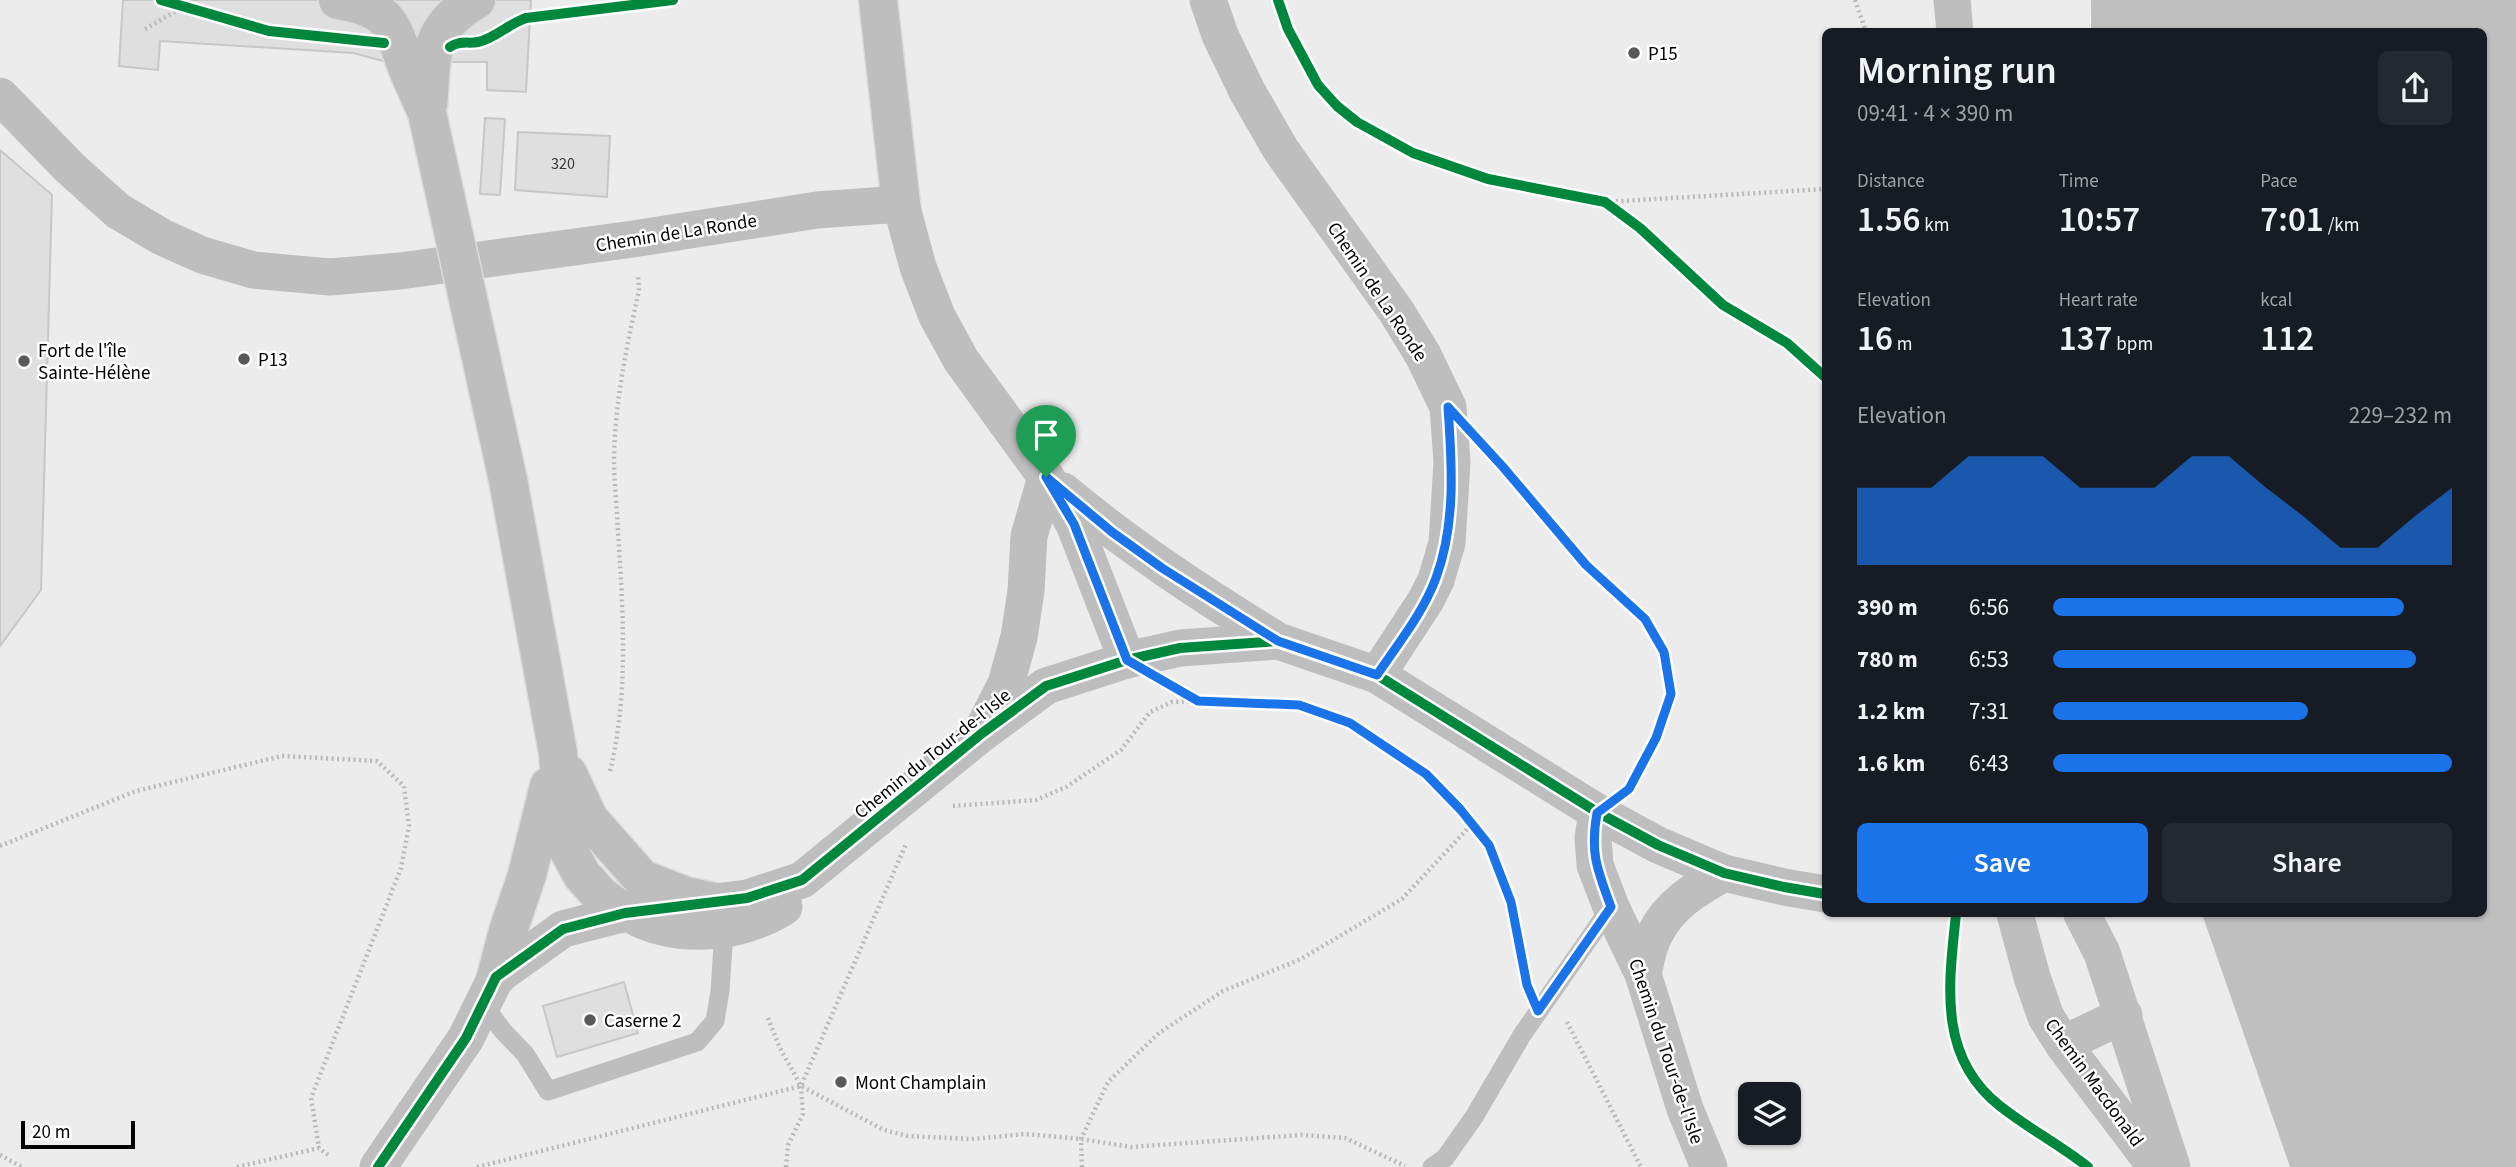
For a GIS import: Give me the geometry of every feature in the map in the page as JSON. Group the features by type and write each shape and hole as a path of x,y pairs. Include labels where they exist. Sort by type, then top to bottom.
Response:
{"main road":[{"path":"338,0 370,9 385,17 395,29 427,113 508,480 558,753 564,842 582,875 601,896 625,913"},
{"path":"427,113 434,46 445,23 476,0"},
{"path":"878,0 901,204"},
{"path":"558,753 589,819 642,878 685,895 717,916"},
{"path":"490,990 527,875 558,753"}],"street":[{"name":"Chemin de La Ronde","path":"1208,0 1225,46 1281,150 1396,311 1423,355 1448,407 1452,462 1447,543 1436,580 1426,600 1377,675"},
{"path":"1952,0 1955,28"},
{"name":"Chemin de La Ronde","path":"0,96 70,168 118,211 162,237 202,255 253,270 330,277 400,271 817,211 901,204"},
{"path":"901,204 918,267 937,316 961,360 1046,477 1074,524 1127,660"},
{"path":"1046,477 1112,532 1162,568 1278,641"},
{"path":"981,734 1006,684 1019,637 1026,591 1029,536 1046,477"},
{"name":"Chemin du Tour-de-l'Isle","path":"378,1167 466,1038 490,990 563,929 625,913 717,916 747,898 802,880 981,734 1045,686 1127,660 1180,648 1278,641 1377,675 1597,813 1592,838 1595,865 1611,907 1643,974 1685,1109 1709,1167"},
{"path":"1597,813 1658,845 1724,873 1822,893"},
{"path":"1643,974 1653,936 1666,916 1689,893 1724,873"},
{"name":"Chemin Macdonald","path":"2016,917 2046,1017 2063,1044 2156,1167"},
{"name":"Chemin Macdonald","path":"2084,917 2102,953 2124,1015 2172,1167"},
{"path":"2063,1044 2124,1015"}],"lane":[{"path":"1432,1167 1445,1158 1474,1117 1538,1011 1611,907"},
{"path":"490,990 503,1031 525,1054 548,1091 697,1042 715,1021 720,990 717,916"}],"path":[{"path":"1855,0 1865,28"},
{"path":"145,29 178,6 196,11"},
{"path":"1592,200 1605,202 1822,189"},
{"path":"1605,202 1622,215"},
{"path":"608,776 617,729 622,670 615,446 617,408 639,290 638,264"},
{"path":"1448,407 1586,565 1645,619 1664,652 1671,694 1656,738 1629,789 1597,813"},
{"path":"1127,660 1198,701"},
{"path":"942,807 1036,800 1066,787 1121,750 1150,712 1172,702 1299,705 1350,723 1426,774 1460,809 1489,845 1511,902 1527,985 1538,1011"},
{"path":"0,846 136,791 282,756 377,761 404,786 409,826 401,868 312,1098 319,1148 329,1156"},
{"path":"1082,1167 1081,1139 1108,1082 1159,1033 1223,990 1301,959 1402,899 1472,824"},
{"path":"801,1086 909,838"},
{"path":"1551,993 1629,1139 1641,1167"},
{"path":"768,1018 780,1048 801,1086 803,1114 788,1145 786,1167"},
{"path":"477,1167 801,1086 884,1130 908,1136 972,1139 1025,1134 1131,1147 1301,1135 1345,1138 1406,1167"},
{"path":"237,1167 319,1148"},
{"path":"0,1155 22,1167"}],"shaded area":[{"path":"0,0 2091,0 2090,28 1822,28 1822,917 2203,917 2290,1167 0,1167"},
{"path":"2091,0 2516,0 2516,1167 2290,1167 2203,917 2487,917 2487,28 2091,28"}],"building":[{"path":"123,0 531,0 526,92 487,90 487,62 387,62 353,53 160,41 158,70 119,66"},
{"path":"485,118 505,119 500,195 480,194"},
{"path":"518,132 610,136 607,197 515,190"},
{"name":"Fort de l'île Sainte-Hélène","path":"0,150 52,195 41,590 0,646"},
{"name":"Caserne 2","path":"624,982 638,1033 557,1057 543,1006"}],"cycle path":[{"path":"161,0 269,31 384,43"},
{"path":"450,47 484,40 526,18 673,0"},
{"path":"1278,0 1288,29 1318,85 1337,106 1357,122 1413,153 1488,179 1605,202 1640,228 1723,305 1787,343 1822,374"},
{"path":"378,1167 466,1038 496,977 563,929 625,913 747,898 802,880 981,734 1046,686 1127,660 1180,648 1278,641 1377,675 1597,812 1658,845 1724,873 1822,893"},
{"path":"1956,917 1950,992 1957,1042 1966,1065 1980,1087 2000,1106 2088,1167"}],"place":[{"name":"P15","path":"1634,53"},
{"name":"P13","path":"244,359"},
{"name":"Fort de l'île Sainte-Hélène","path":"24,361"},
{"name":"Caserne 2","path":"590,1020"},
{"name":"Mont Champlain","path":"841,1082"}],"route":[{"path":"1448,407 1586,565 1645,619 1664,652 1671,694 1656,738 1629,789 1597,813 1592,838 1595,865 1611,907 1538,1011 1527,985 1511,902 1489,845 1460,809 1426,774 1350,723 1299,705 1198,701 1127,660 1074,524 1046,477 1112,532 1162,568 1278,641 1377,675 1426,600 1436,580 1447,543 1452,462 1448,407"}]}
